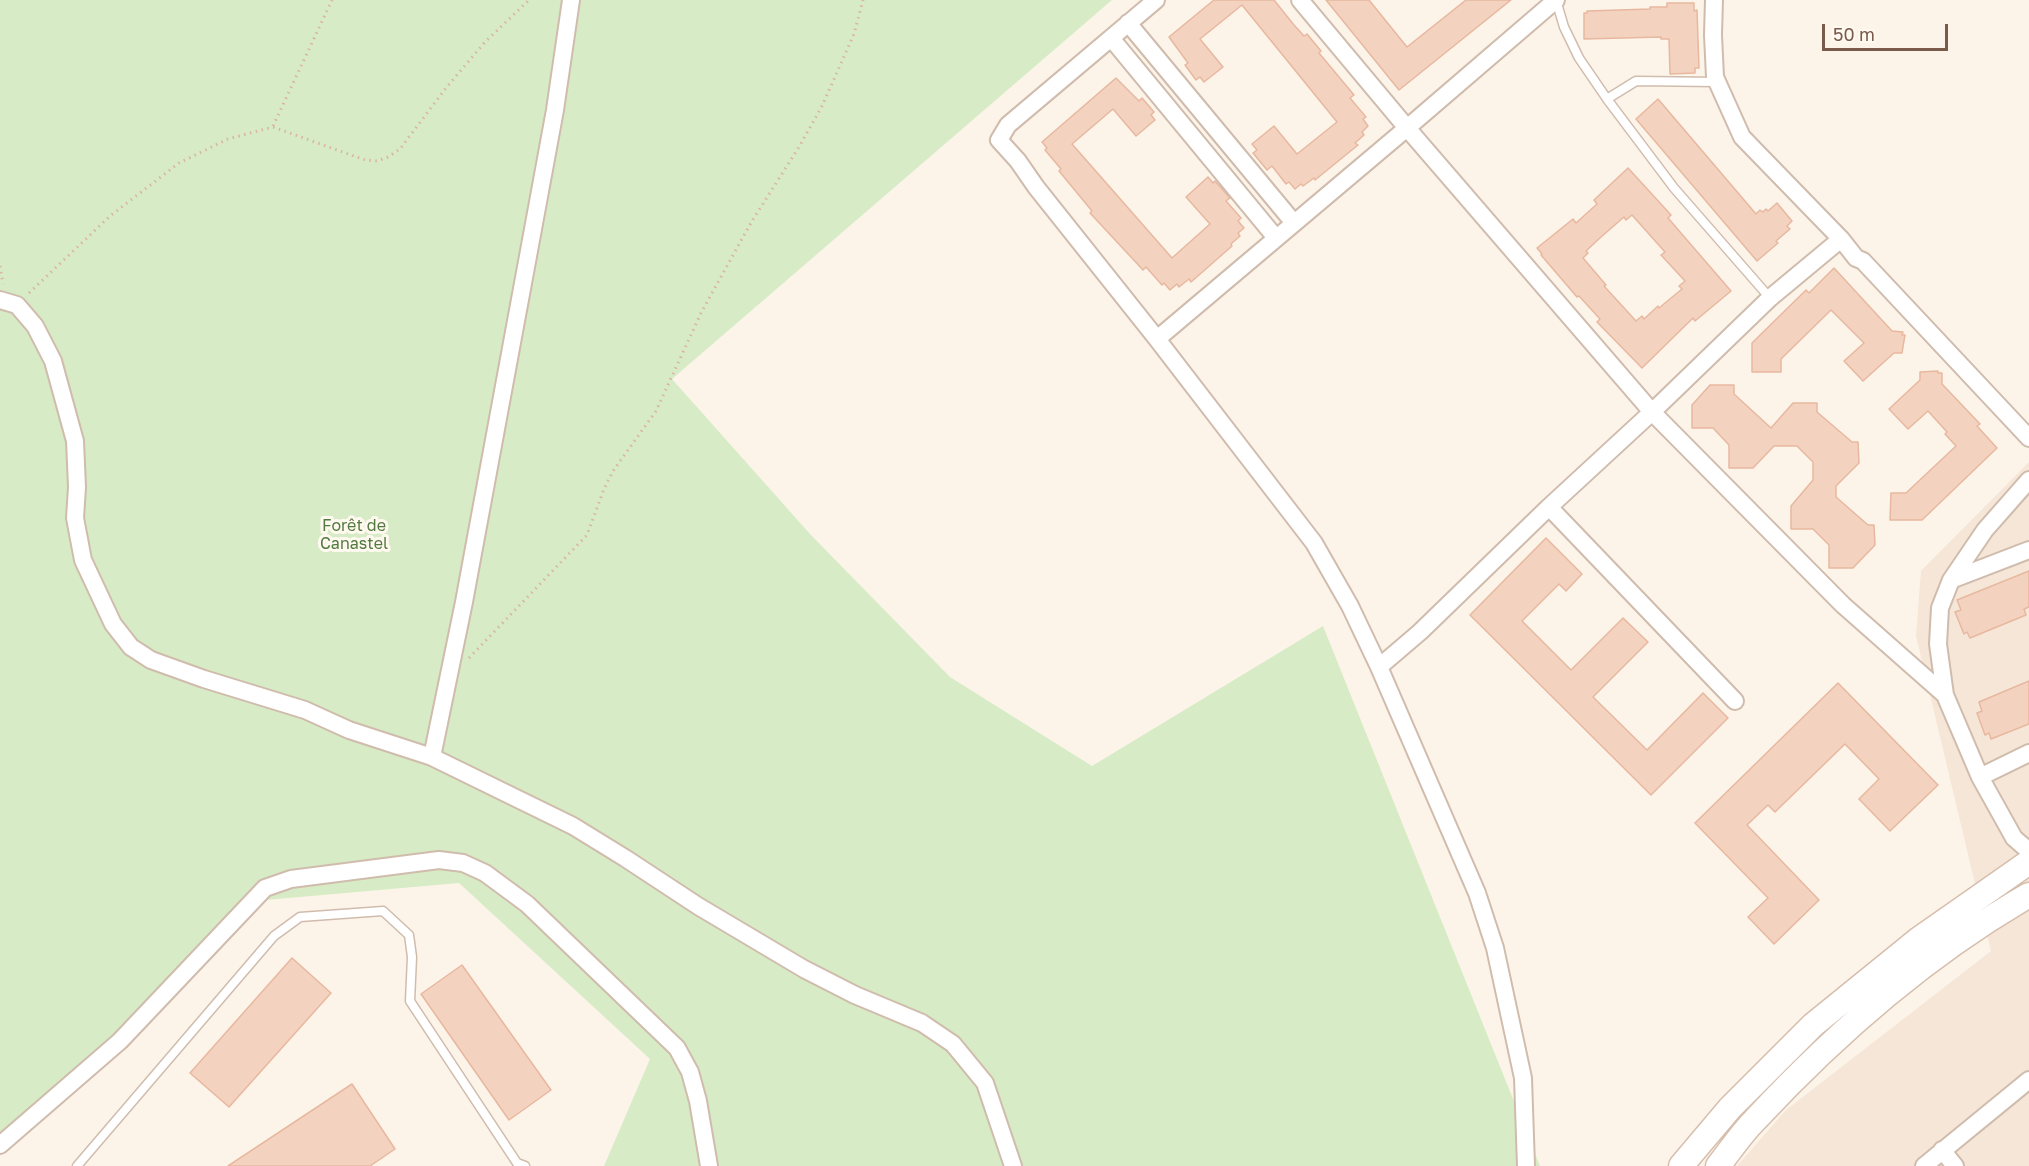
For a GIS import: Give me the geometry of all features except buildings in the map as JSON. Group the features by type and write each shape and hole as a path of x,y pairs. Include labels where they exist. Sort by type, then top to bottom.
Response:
{"main road":[{"path":"1681,1166 1730,1108 1813,1025 1919,939 2029,862"},
{"path":"1718,1166 1753,1121 1836,1040 1929,961 2029,895"}],"street":[{"path":"432,757 464,602 548,146 571,0"},
{"path":"1156,0 1008,125 999,140 1314,543 1350,606 1477,892 1495,948 1522,1078 1526,1166"},
{"path":"1300,0 1652,412 1843,605 1945,695"},
{"path":"1156,339 1556,0"},
{"path":"1714,0 1713,35 1717,81 1742,138 1841,239 1856,258 1863,261 2029,438"},
{"path":"1128,23 1293,224"},
{"path":"1111,38 1276,238"},
{"path":"1216,165 1233,150"},
{"path":"1379,667 1420,632 1770,298 1841,239"},
{"path":"0,300 17,305 35,327 53,361 75,441 77,487 75,518 83,560 113,624 130,647 151,660 305,710 349,730 432,757 573,826 698,906 804,969 855,995 922,1023 953,1044 986,1083 1013,1166"},
{"path":"2029,480 1985,530 1951,580 1940,608 1938,644 1945,695 1980,777 2014,838 2029,851"},
{"path":"1549,507 1734,701"},
{"path":"1951,580 2029,549"},
{"path":"1980,777 2029,753"},
{"path":"0,1145 120,1041 265,888 291,879 439,860 463,863 485,873 527,904 677,1048 690,1072 709,1166"},
{"path":"1924,1166 2029,1080"},
{"path":"1942,1150 1956,1166"}],"lane":[{"path":"1556,0 1564,27 1579,58 1607,99 1674,188 1770,298"},
{"path":"1607,99 1636,81 1717,81"},
{"path":"77,1166 274,936 300,917 383,911 409,935 412,957 410,1001 518,1165"}],"path":[{"path":"273,127 332,0"},
{"path":"17,305 110,216 179,163 228,139 273,127 365,160 376,161 400,150 446,88 485,42 529,0"},
{"path":"447,681 587,535 613,471 656,411 701,313 752,221 822,106 854,34 863,0"}],"shaded area":[{"path":"2029,462 2029,1166 1737,1166 1786,1110 1991,951 1916,636 1921,571"}],"green space":[{"name":"Forêt de Canastel","path":"0,0 1112,0 672,379 810,534 950,677 1092,766 1323,626 1540,1166 604,1166 650,1059 459,883 266,900 0,1148"}]}
